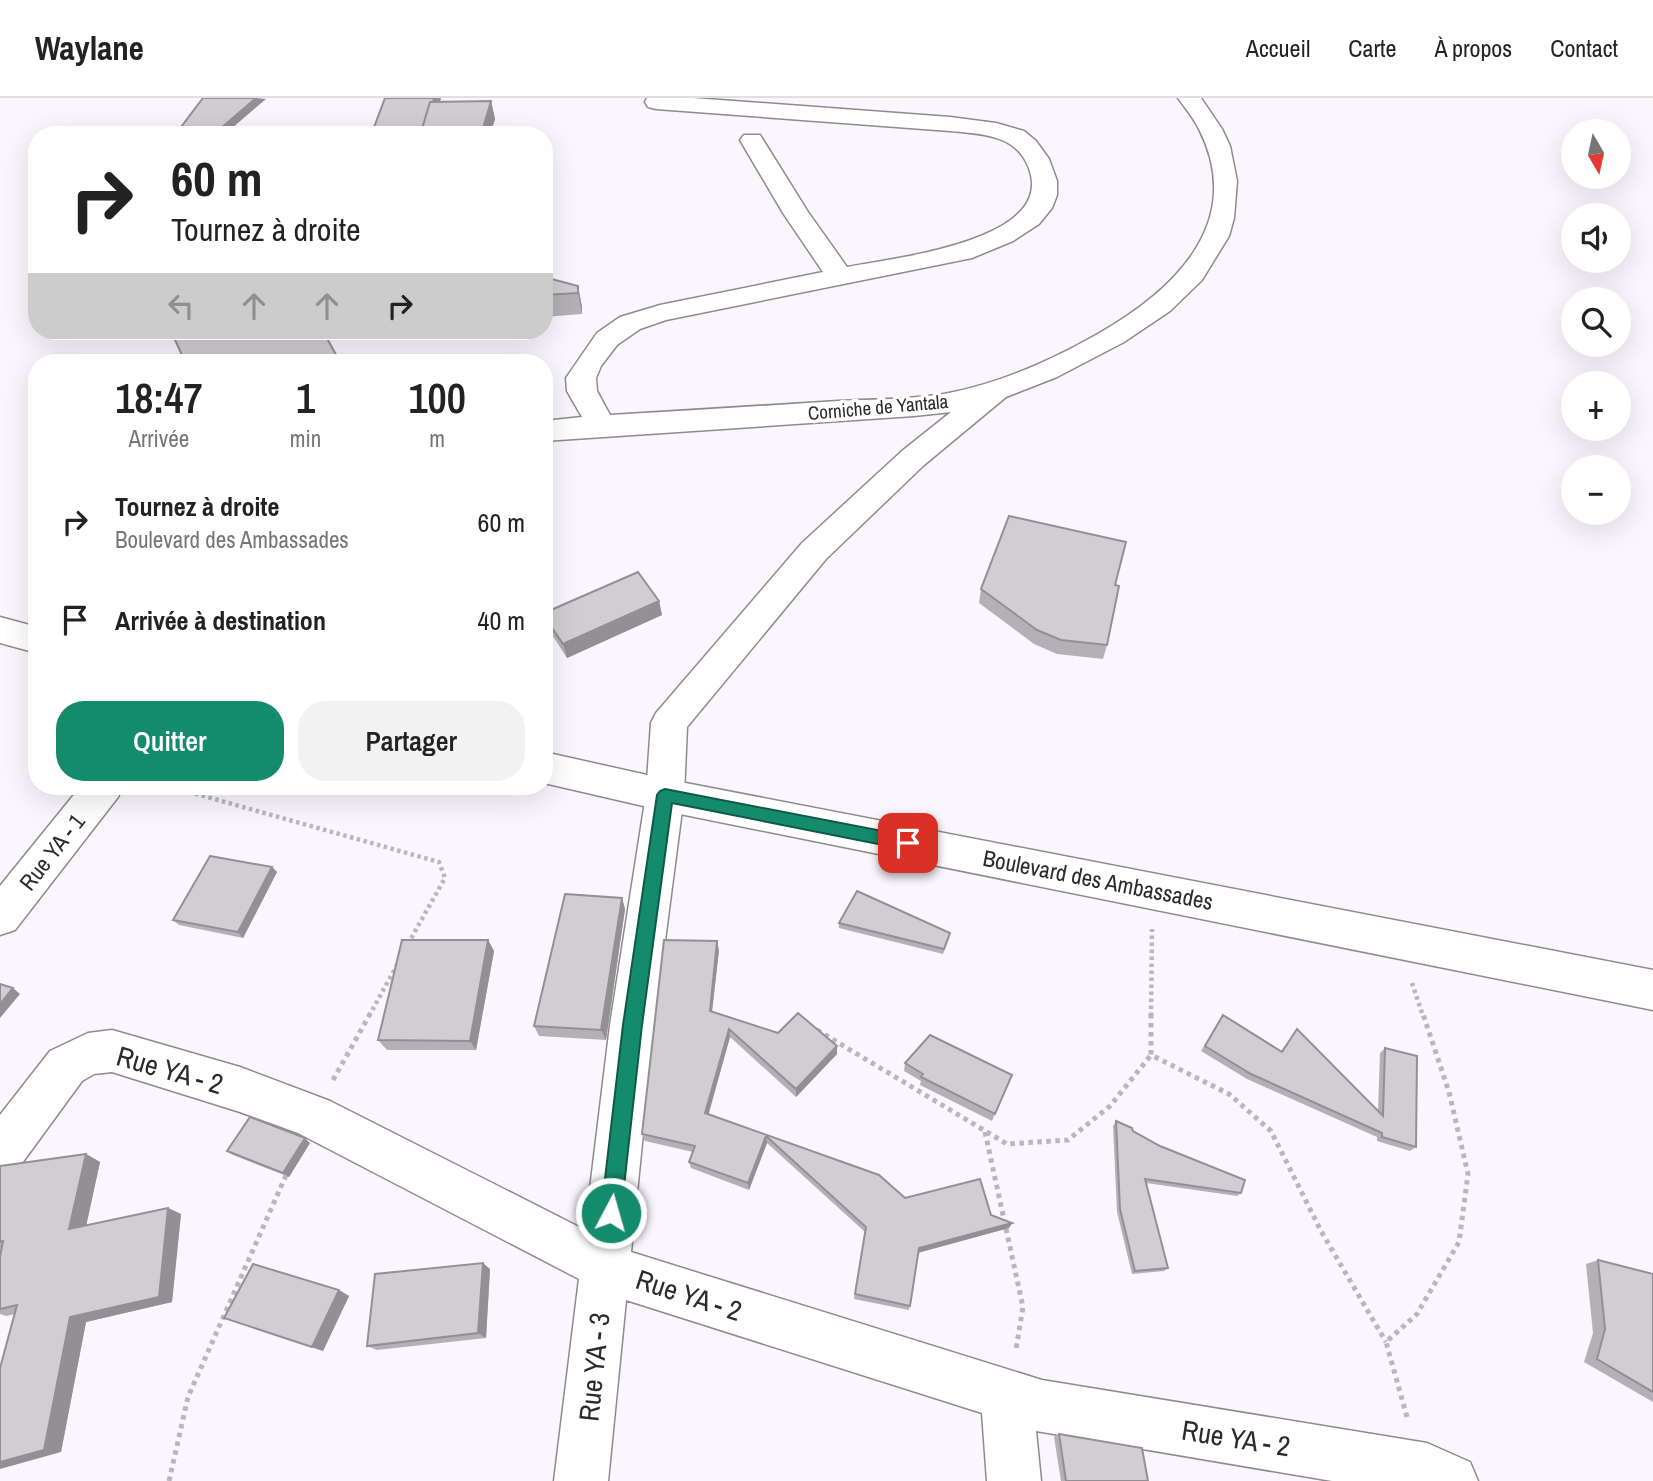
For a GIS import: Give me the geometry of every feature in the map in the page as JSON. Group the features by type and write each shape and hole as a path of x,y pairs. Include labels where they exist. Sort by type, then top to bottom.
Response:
{"street":[{"name":"Corniche de Yantala","path":"553,430 950,403 997,389 1099,347 1172,298 1209,252 1222,221 1227,185 1222,160 1216,142 1194,100"},
{"path":"601,425 582,391 581,378 607,339 630,323 660,313 963,252 1002,236 1035,215 1046,194 1042,166 1036,156 1024,143 1008,133 656,102"},
{"path":"752,140 839,277"},
{"name":"Rue YA - 3","path":"581,1481 632,1025 665,795 669,723 814,551 913,458 997,389"},
{"path":"0,630 28,638"},
{"name":"Boulevard des Ambassades","path":"553,769 665,795 1653,990"},
{"name":"Rue YA - 1","path":"0,917 97,795"},
{"name":"Rue YA - 2","path":"0,1153 66,1066 81,1056 100,1050 112,1051 224,1085 312,1116 420,1169 573,1252 632,1278 1042,1406 1439,1475"},
{"path":"1007,1396 1014,1481"}],"path":[{"path":"806,1023 1007,1143 1068,1140 1110,1106 1151,1055 1151,890"},
{"path":"1386,1342 1416,1314 1459,1242 1468,1174 1449,1092 1398,939"},
{"path":"1151,1055 1229,1094 1271,1131 1321,1231 1386,1342 1398,1394 1439,1475"},
{"path":"985,1131 1023,1307 1007,1396"}],"building":[{"path":"203,98 256,98 223,126 182,126"},
{"path":"385,98 434,98 433,102 430,102 423,126 374,126"},
{"path":"491,101 484,126 423,126 430,102"},
{"path":"553,279 578,286 578,293 553,294"},
{"path":"175,340 328,340 336,354 181,354"},
{"path":"1009,516 1126,542 1115,585 1119,586 1107,645 1061,640 1037,630 981,589"},
{"path":"638,572 659,601 563,644 553,629 553,609"},
{"path":"210,856 272,867 238,932 173,920"},
{"path":"857,891 950,933 944,949 839,923"},
{"path":"565,894 622,898 601,1030 534,1026"},
{"path":"402,940 488,940 470,1041 378,1040"},
{"path":"664,940 717,941 710,1011 778,1033 798,1013 837,1046 796,1089 729,1029 705,1113 879,1175 905,1198 980,1179 991,1215 1012,1223 919,1248 910,1306 855,1294 866,1227 766,1136 748,1183 689,1162 695,1146 642,1134"},
{"path":"0,984 13,988 0,1004"},
{"path":"1223,1015 1282,1052 1297,1029 1383,1116 1385,1048 1417,1056 1416,1147 1382,1137 1382,1133 1251,1074 1205,1046"},
{"path":"930,1035 1012,1075 995,1114 921,1077 923,1074 905,1063"},
{"path":"250,1117 305,1138 283,1173 227,1151"},
{"path":"1116,1121 1160,1146 1245,1180 1241,1193 1145,1179 1168,1268 1135,1271 1120,1209"},
{"path":"86,1154 69,1229 168,1208 159,1297 70,1317 44,1450 0,1462 0,1368 17,1305 0,1309 0,1257 3,1241 0,1242 0,1166"},
{"path":"1598,1260 1653,1274 1653,1392 1597,1359 1605,1329"},
{"path":"483,1263 478,1333 367,1346 375,1274"},
{"path":"253,1264 339,1290 312,1347 224,1318"},
{"path":"1059,1434 1142,1448 1148,1481 1066,1481"}],"route":[{"path":"611,1213 632,1025 665,795 908,843"}]}
